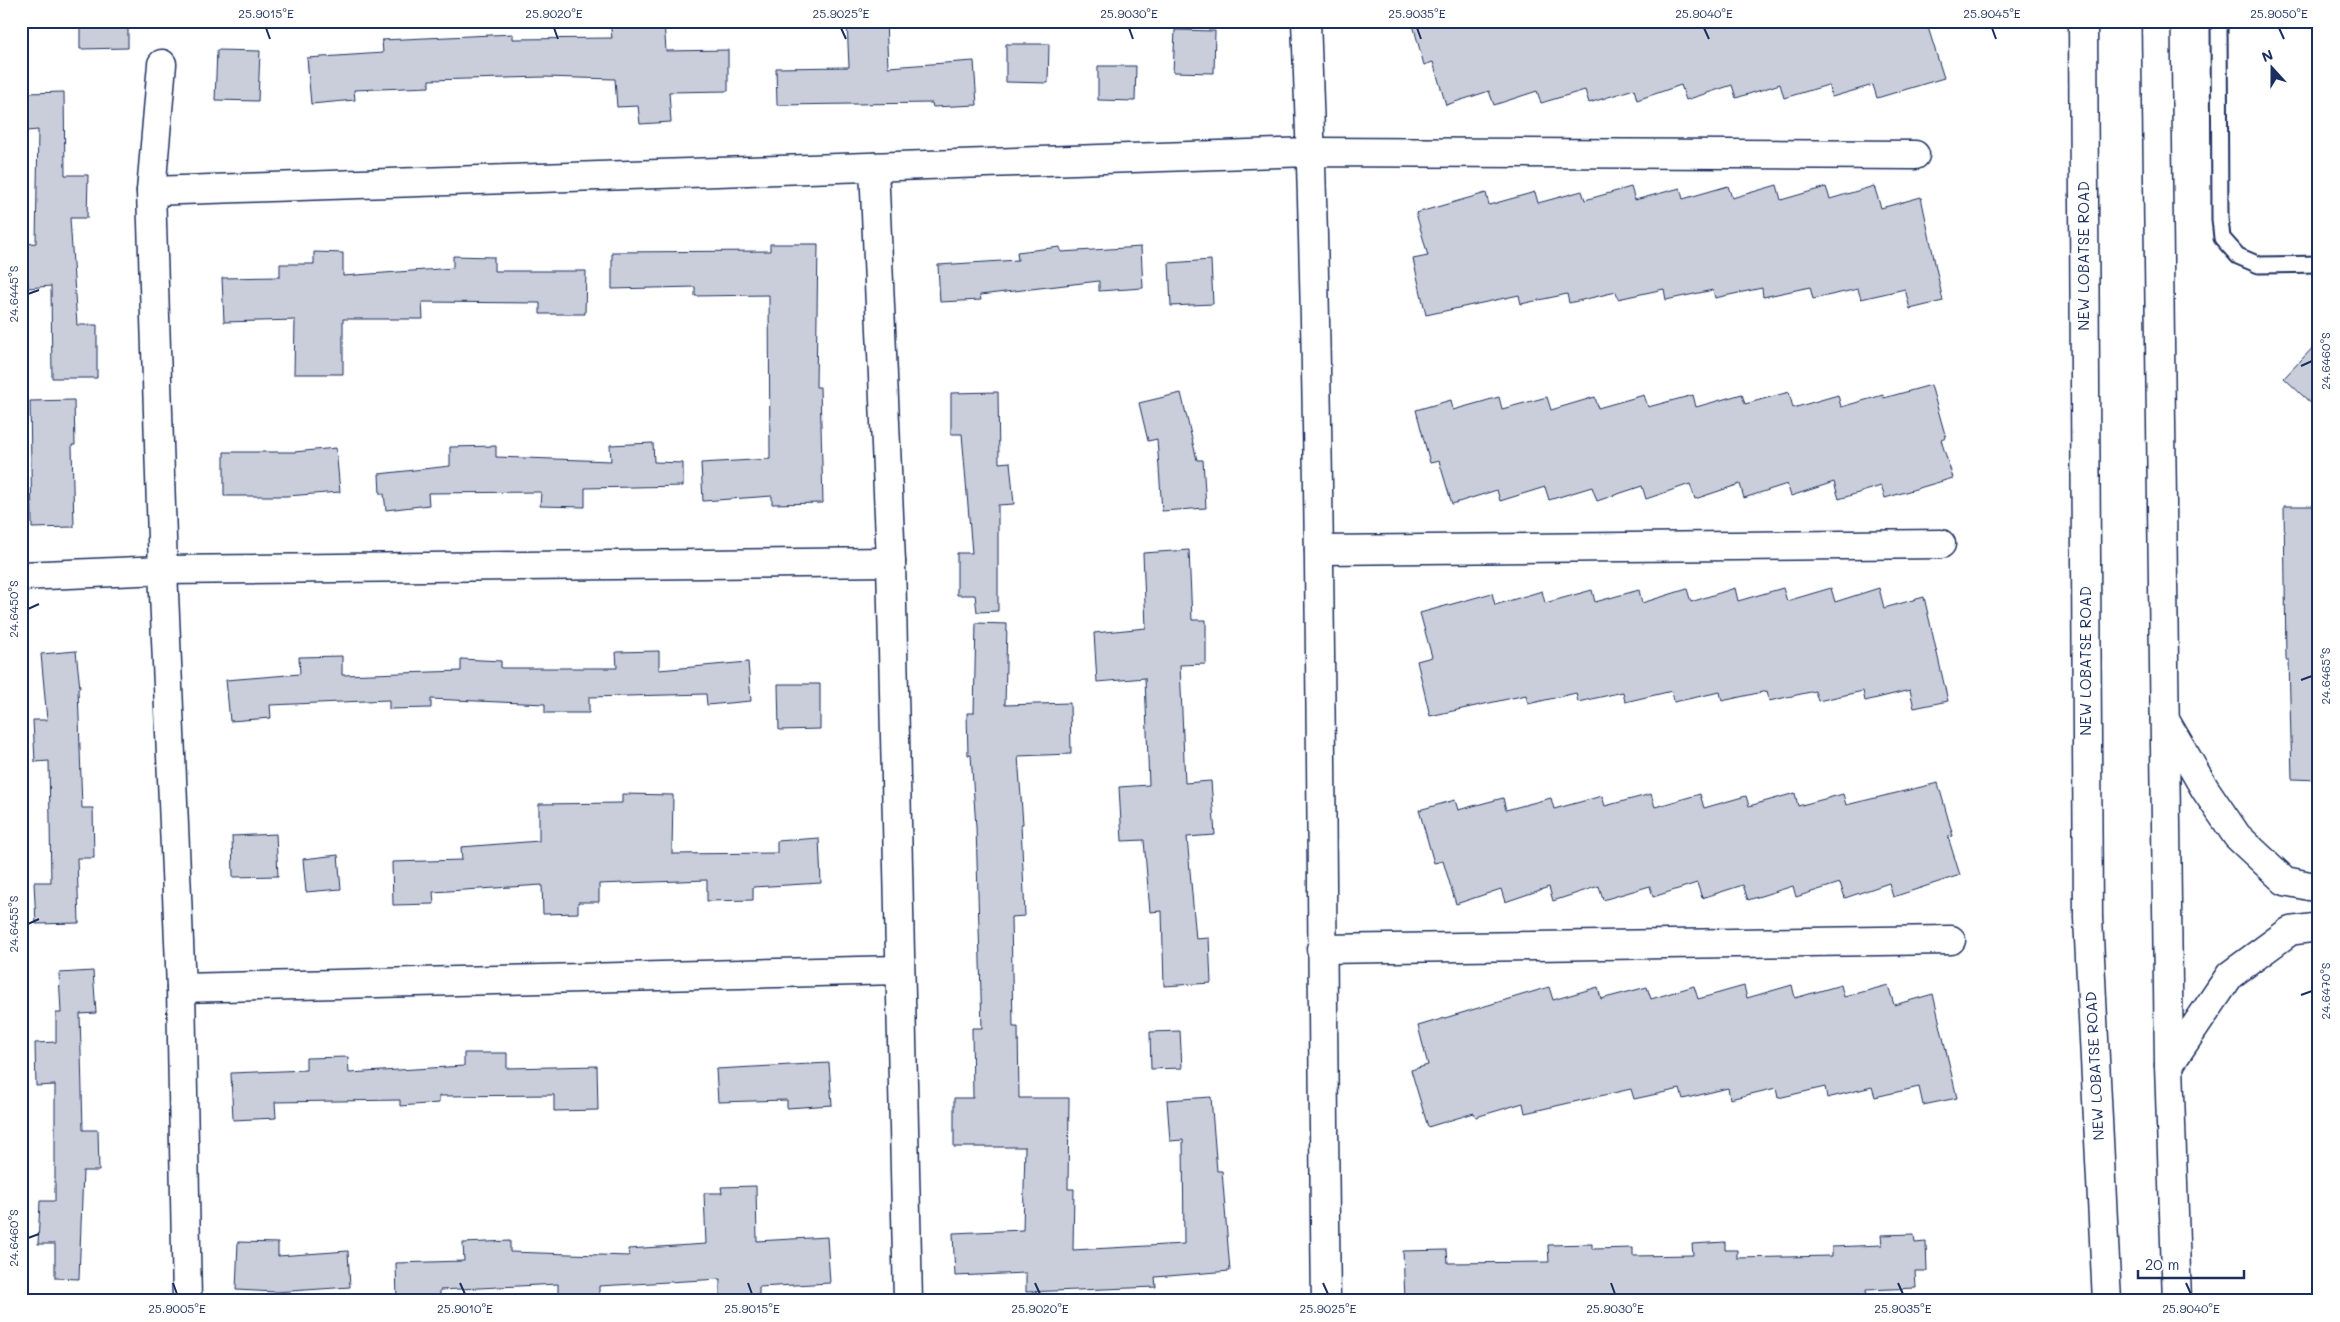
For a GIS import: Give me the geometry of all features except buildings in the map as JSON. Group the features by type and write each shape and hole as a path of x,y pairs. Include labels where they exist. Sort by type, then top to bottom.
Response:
{"street":[{"path":"1306,21 1312,152 1326,1301"},
{"name":"NEW LOBATSE ROAD","path":"2083,21 2088,918 2107,1301"},
{"path":"2156,21 2169,1065 2177,1301"},
{"path":"162,64 151,190 181,988 187,1301"},
{"path":"151,190 1312,152 1915,155"},
{"path":"874,167 891,562 908,1301"},
{"path":"1318,550 1942,544"},
{"path":"21,576 164,570 891,562"},
{"path":"2164,719 2205,790 2236,836 2285,881 2319,888"},
{"path":"2169,1065 2230,975 2290,931 2319,927"},
{"path":"1321,949 1951,940"},
{"path":"181,988 899,970"}],"lane":[{"path":"2219,21 2220,218 2222,238 2238,256 2259,265 2319,264"}]}
